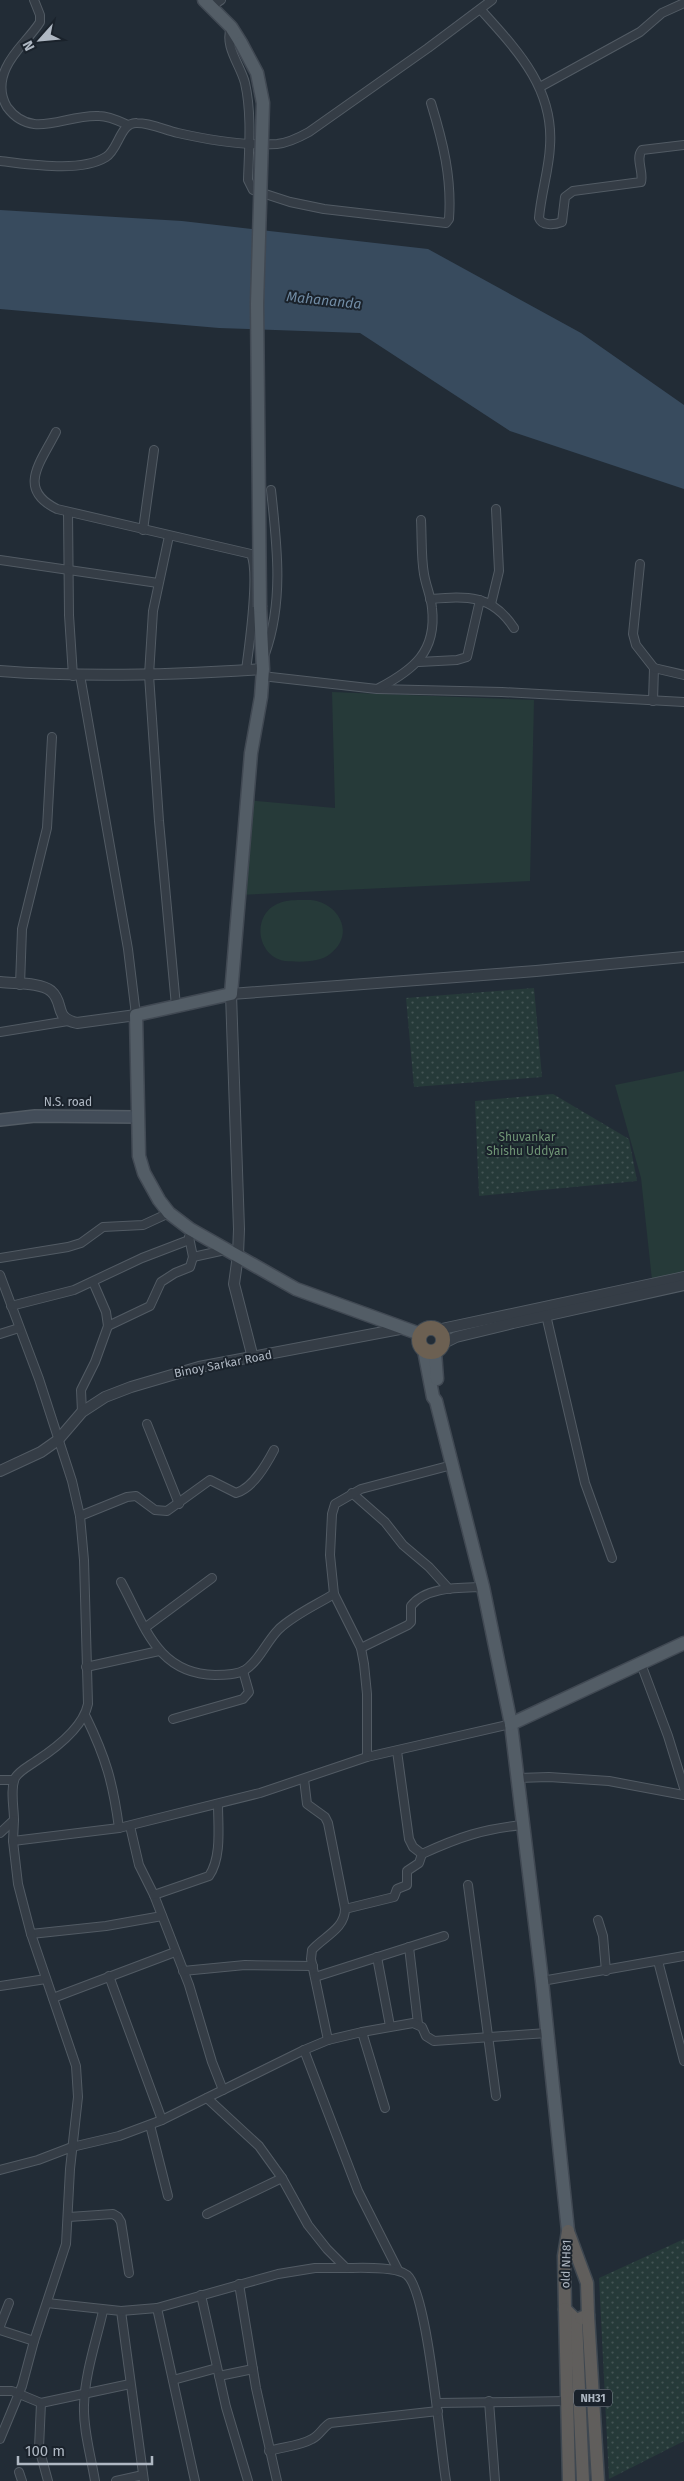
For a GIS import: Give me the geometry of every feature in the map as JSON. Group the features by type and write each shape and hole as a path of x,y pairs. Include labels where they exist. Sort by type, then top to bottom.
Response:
{"highway":[{"path":"420,1330 442,1339 434,1349 419,1343 420,1330"},
{"name":"old NH81","path":"568,2231 564,2256 566,2278 569,2481"},
{"name":"old NH81","path":"568,2231 587,2283 582,2318 583,2481"},
{"path":"566,2278 576,2276 587,2283"},
{"path":"565,2308 582,2318"},
{"name":"old NH81","path":"582,2318 598,2481"}],"main road":[{"path":"212,2 231,27 258,73 263,103 257,304 262,669 251,753 231,994 136,1015 139,1156 144,1173 168,1212 190,1234 234,1252 278,1277 420,1330"},
{"name":"N.S. road","path":"0,1120 44,1116 137,1117"},
{"path":"434,1349 439,1398 436,1401 483,1587 511,1724 542,1982 568,2231"},
{"path":"511,1724 684,1643"}],"street":[{"path":"34,0 40,15 40,22 12,57 2,79 2,98 16,118 30,125 99,116 128,125 137,123 179,134 279,144 309,132 481,10 492,0"},
{"path":"540,87 640,32 662,13 684,3"},
{"path":"481,10 518,50 540,87 549,120 550,146 540,202 539,218 544,224 562,222 565,197 573,191 641,182 639,155 642,150 684,146"},
{"path":"231,27 228,36 229,44 244,82 248,107 248,180 253,190 290,202 324,210 441,224 449,219 450,182 446,157 431,103"},
{"path":"0,161 52,165 97,162 109,155 117,145 123,130 128,125"},
{"path":"56,432 36,472 33,483 36,494 44,503 68,512 247,553 252,557 254,600 246,670"},
{"path":"143,530 154,450"},
{"path":"262,669 274,623 278,573 271,490"},
{"path":"492,604 499,571 496,509"},
{"path":"0,1032 68,1021 77,1023 136,1015 128,948 76,675 68,568 68,512"},
{"path":"377,689 403,676 419,662 428,646 432,629 430,599 424,574 421,520"},
{"path":"169,536 152,619 150,675 155,775 176,1006"},
{"path":"0,560 68,568 158,583"},
{"path":"640,564 633,634 636,645 654,668 684,676"},
{"path":"430,599 454,597 480,600 492,604 507,617 514,628"},
{"path":"419,662 457,660 468,657 480,600"},
{"path":"653,701 654,668"},
{"path":"0,671 76,675 150,675 262,669 377,689 502,692 684,702"},
{"path":"20,985 22,929 47,828 52,737"},
{"path":"253,1358 234,1284 231,994 536,971 684,957"},
{"path":"0,982 41,987 51,991 56,998 60,1012 68,1021"},
{"path":"0,1258 68,1247 81,1243 103,1228 142,1225 168,1212"},
{"path":"11,1306 49,1298 93,1282 190,1234 193,1257 190,1267 175,1272 161,1282 150,1306 108,1326"},
{"path":"193,1257 234,1252"},
{"path":"0,1275 72,1481 80,1516 84,1560 88,1704 86,1717 103,1751 110,1774 119,1828"},
{"name":"Binoy Sarkar Road","path":"0,1471 40,1452 58,1440 82,1412 105,1397 199,1366 420,1330 684,1277"},
{"path":"82,1412 81,1390 103,1343 108,1326 106,1312 93,1282"},
{"path":"434,1349 456,1337 684,1285"},
{"path":"546,1315 585,1483 612,1558"},
{"path":"0,1334 19,1328"},
{"path":"146,1424 179,1504"},
{"path":"80,1516 127,1497 136,1496 160,1512 179,1504 210,1480 236,1493 242,1491 265,1466 274,1450"},
{"path":"367,1758 367,1694 360,1648 334,1594 330,1555 332,1514 335,1504 352,1493 452,1465"},
{"path":"352,1493 385,1522 403,1545 429,1567 449,1589"},
{"path":"146,1627 212,1578"},
{"path":"121,1582 159,1651 172,1664 184,1671 199,1675 229,1675 243,1671 254,1662 279,1629 299,1614 334,1594"},
{"path":"360,1648 411,1622 410,1610 413,1603 424,1596 449,1589 483,1587"},
{"path":"86,1667 159,1651"},
{"path":"640,1664 668,1736 684,1788"},
{"path":"173,1719 243,1700 249,1692 243,1671"},
{"path":"0,2439 19,2396 34,2341 66,2244 72,2147 78,2098 76,2066 31,1934 18,1884 13,1840 14,1780 23,1770 50,1751 86,1717"},
{"path":"13,1840 130,1826 218,1804 367,1758 511,1724"},
{"path":"397,1751 409,1839 413,1847 422,1854"},
{"path":"518,1778 593,1780 684,1796"},
{"path":"304,1779 307,1804 325,1818 328,1823 345,1909 345,1917 340,1924 312,1950 313,1966 328,2040"},
{"path":"0,1780 14,1780"},
{"path":"154,1895 209,1876 214,1869 218,1804"},
{"path":"0,1834 14,1820"},
{"path":"345,1909 394,1896 396,1889 407,1885 407,1871 419,1863 422,1854 459,1837 493,1828 523,1825"},
{"path":"130,1826 139,1865 154,1895 174,1952 183,1971 223,2090"},
{"path":"468,1885 490,2037 496,2096"},
{"path":"31,1934 106,1926 162,1916"},
{"path":"598,1920 603,1936 606,1971"},
{"path":"315,1977 444,1936"},
{"path":"409,1947 418,2024 422,2027 426,2036 434,2041 547,2032"},
{"path":"53,1998 174,1952"},
{"path":"542,1982 684,1956"},
{"path":"377,1957 390,2026"},
{"path":"658,1961 684,2061"},
{"path":"183,1971 245,1965 313,1966"},
{"path":"108,1976 162,2120"},
{"path":"0,1986 46,1979"},
{"path":"0,2170 38,2160 72,2147 119,2136 162,2120 328,2040 390,2026 418,2024"},
{"path":"362,2032 385,2108"},
{"path":"304,2050 348,2168 398,2270"},
{"path":"207,2098 259,2146 282,2178 308,2225 346,2268"},
{"path":"150,2124 168,2196"},
{"path":"207,2214 282,2178"},
{"path":"69,2217 113,2214 118,2217 121,2222 129,2273"},
{"path":"47,2303 121,2312 157,2308 278,2274 315,2268 398,2270 407,2275 414,2286 427,2342 446,2481"},
{"path":"239,2284 269,2450 278,2481"},
{"path":"201,2295 233,2434 248,2481"},
{"path":"0,2326 9,2303"},
{"path":"157,2308 195,2481"},
{"path":"95,2481 87,2438 85,2393 103,2311"},
{"path":"116,2481 143,2478 121,2312"},
{"path":"0,2331 34,2341"},
{"path":"173,2380 218,2372 253,2369"},
{"path":"0,2391 12,2391 19,2396 41,2404 130,2384"},
{"path":"489,2401 495,2481"},
{"path":"269,2450 311,2440 318,2436 323,2427 330,2424 437,2407 489,2401 568,2401"},
{"path":"41,2404 39,2448 48,2481"},
{"path":"19,2472 22,2481"}],"green space":[{"path":"332,692 534,700 530,881 238,895 247,800 335,808"},
{"path":"311,900 321,902 329,907 341,921 343,929 342,938 338,946 321,959 302,962 285,961 276,958 268,952 263,944 261,926 263,917 269,910 281,902"},
{"path":"534,988 542,1077 414,1087 406,998"},
{"path":"684,1071 684,1274 652,1280 641,1178 615,1085"},
{"name":"Shuvankar Shishu Uddyan","path":"553,1094 629,1139 637,1181 479,1196 475,1101"},
{"path":"684,2239 684,2441 609,2479 599,2278"}],"water":[{"name":"Mahananda","path":"0,210 182,221 428,249 581,333 684,405 684,489 510,431 360,333 219,328 0,309"}]}
